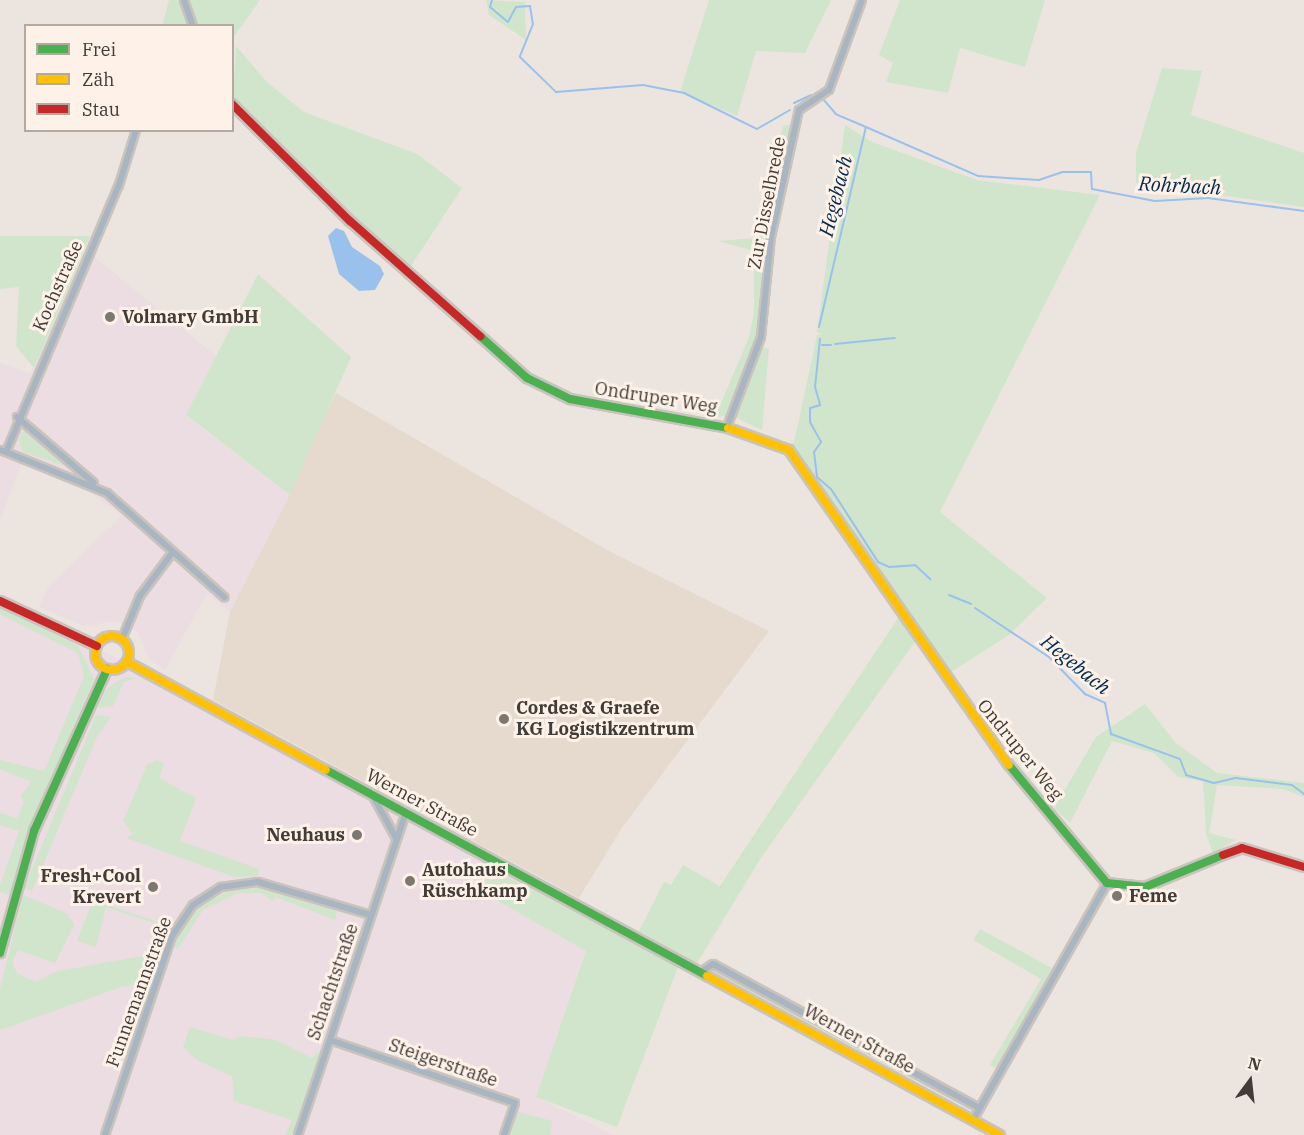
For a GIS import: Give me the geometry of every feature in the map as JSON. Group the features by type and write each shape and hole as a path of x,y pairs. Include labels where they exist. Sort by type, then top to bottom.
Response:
{"street":[{"path":"184,0 192,24"},
{"name":"Zur Disselbrede","path":"727,427 761,338 771,237 799,110 829,90 862,0"},
{"name":"Ondruper Weg","path":"234,106 366,237 527,378 587,404 727,427 775,441 799,460 981,731 1107,883"},
{"name":"Kochstraße","path":"135,132 119,185 3,451 96,486 224,597"},
{"path":"17,417 96,486"},
{"path":"122,639 140,596 172,553"},
{"path":"0,601 97,646"},
{"path":"0,953 34,831 107,669 127,662 128,647 122,639 107,637 97,646 97,661 107,669"},
{"name":"Werner Straße","path":"127,662 1000,1135"},
{"path":"372,795 387,812 396,839"},
{"name":"Schachtstraße","path":"298,1135 406,813"},
{"path":"973,1120 1107,883 1145,887 1242,848 1304,867"},
{"name":"Funnemannstraße","path":"105,1135 172,936 193,905 221,887 258,882 371,915"},
{"name":"Werner Straße","path":"702,972 712,964 979,1108"},
{"name":"Steigerstraße","path":"330,1040 515,1103 504,1135"}],"shaded area":[{"path":"82,255 93,256 216,356 186,416 290,495 230,612 207,593 165,670 149,659 137,631 117,621 83,626 39,607 49,586 122,516 83,486 21,463 0,521 0,363 30,374"},
{"path":"336,393 607,550 769,631 621,829 579,898 213,700 230,612"},
{"path":"0,605 129,663 478,857 488,866 480,891 586,951 536,1097 614,1135 0,1135"}],"green space":[{"path":"169,0 178,0 190,24 163,24"},
{"path":"188,0 260,0 234,37 234,24 197,24"},
{"path":"486,0 525,2 526,40 489,15"},
{"path":"709,0 831,0 805,53 756,51 737,116 680,92"},
{"path":"900,0 1045,0 1025,67 960,48 948,93 886,82 893,63 879,55"},
{"path":"236,46 267,82 304,112 417,154 462,188 407,272 234,100"},
{"path":"1162,68 1202,71 1191,115 1304,153 1304,207 1136,183 1136,153"},
{"path":"793,124 768,236 758,337 726,416 715,417 749,337 754,312 754,251 718,241 755,238 783,126"},
{"path":"845,125 872,142 977,180 1100,195 940,512 1047,598 1009,635 948,674 919,636 761,858 697,963 639,931 664,882 671,885 683,865 720,886 904,609 793,447 817,335 822,334 817,332"},
{"path":"0,236 90,236 34,368 16,346 19,287 0,289"},
{"path":"258,274 351,357 290,495 186,415"},
{"path":"760,347 769,349 762,430 732,416"},
{"path":"25,428 71,468 23,452 18,440"},
{"path":"0,607 78,646 94,679 32,823 10,895 0,892 0,885 19,831 0,825 0,813 17,818 24,803 21,796 31,782 0,769 0,760 44,771 84,676 78,653 0,614"},
{"path":"125,677 136,678 124,682 113,706 97,708 107,688"},
{"path":"1145,704 1176,743 1217,773 1304,783 1304,797 1283,789 1217,785 1209,833 1236,840 1213,853 1206,834 1203,781 1178,777 1154,753 1112,741 1070,823 1054,808 1096,737"},
{"path":"96,715 111,717 97,737 32,891 25,888 27,881"},
{"path":"157,760 164,764 159,778 196,798 180,841 259,869 258,876 234,877 126,838 133,834 123,821 147,765"},
{"path":"488,866 678,967 617,1127 536,1097 586,951 480,891"},
{"path":"261,888 337,911 335,920 276,897 272,901 262,893 238,893 203,910 178,949 174,947 183,925 203,903 234,889"},
{"path":"23,895 68,914 74,925 55,963 18,950 12,963 17,973 36,982 58,971 160,953 150,982 121,987 0,1030 0,989"},
{"path":"93,900 170,926 163,943 158,941 163,926 106,907 96,947 77,941"},
{"path":"980,929 1052,968 997,1069 990,1065 1041,979 973,940"},
{"path":"714,967 973,1107 970,1110 708,969"},
{"path":"190,1027 233,1040 240,1036 276,1040 312,1058 321,1050 293,1135 285,1135 292,1120 234,1101 232,1076 197,1060 183,1047"},
{"path":"518,1112 552,1121 550,1135 509,1135"}],"water":[{"path":"336,228 344,231 352,247 380,266 384,274 375,290 359,291 339,274 328,236"}],"waterway":[{"name":"Hegebach","path":"492,0 490,7 508,22 516,7 530,6 533,24 520,57 556,92 643,85 684,93 757,129 790,110"},
{"path":"794,103 811,95"},
{"name":"Hegebach","path":"819,327 866,127 836,114 822,98"},
{"name":"Rohrbach","path":"866,127 978,176 1039,180 1062,172 1091,172 1092,189 1155,201 1208,198 1304,211"},
{"path":"835,344 895,338"},
{"path":"820,339 815,387 820,405 810,408 810,422 821,442 814,452 817,477 831,489 878,562 889,567 915,565 930,579"},
{"path":"822,345 831,345"},
{"path":"949,595 971,604"},
{"name":"Hegebach","path":"975,608 1049,657 1085,694 1105,703 1111,734 1180,759 1186,775 1214,783 1236,778 1292,785 1304,794"}],"traffic: fast":[{"path":"480,336 527,378 570,399 728,428"},
{"path":"0,953 34,831 107,669"},
{"path":"1009,765 1107,883 1145,887 1223,855"},
{"path":"326,770 707,976"}],"traffic: slow":[{"path":"728,428 789,450 1009,765"},
{"path":"112,636 124,641 129,653 124,665 112,670 100,665 95,653 100,641 112,636"},
{"path":"127,662 326,770"},
{"path":"707,976 1000,1135"}],"traffic: jam":[{"path":"234,106 350,221 480,336"},
{"path":"0,601 97,646"},
{"path":"1223,855 1242,848 1304,867"}],"place":[{"name":"Volmary GmbH","path":"110,317"},
{"name":"Cordes & Graefe KG Logistikzentrum","path":"504,719"},
{"name":"Neuhaus","path":"357,835"},
{"name":"Autohaus Rüschkamp","path":"410,881"},
{"name":"Fresh+Cool Krevert","path":"153,887"},
{"name":"Feme","path":"1117,896"}]}
